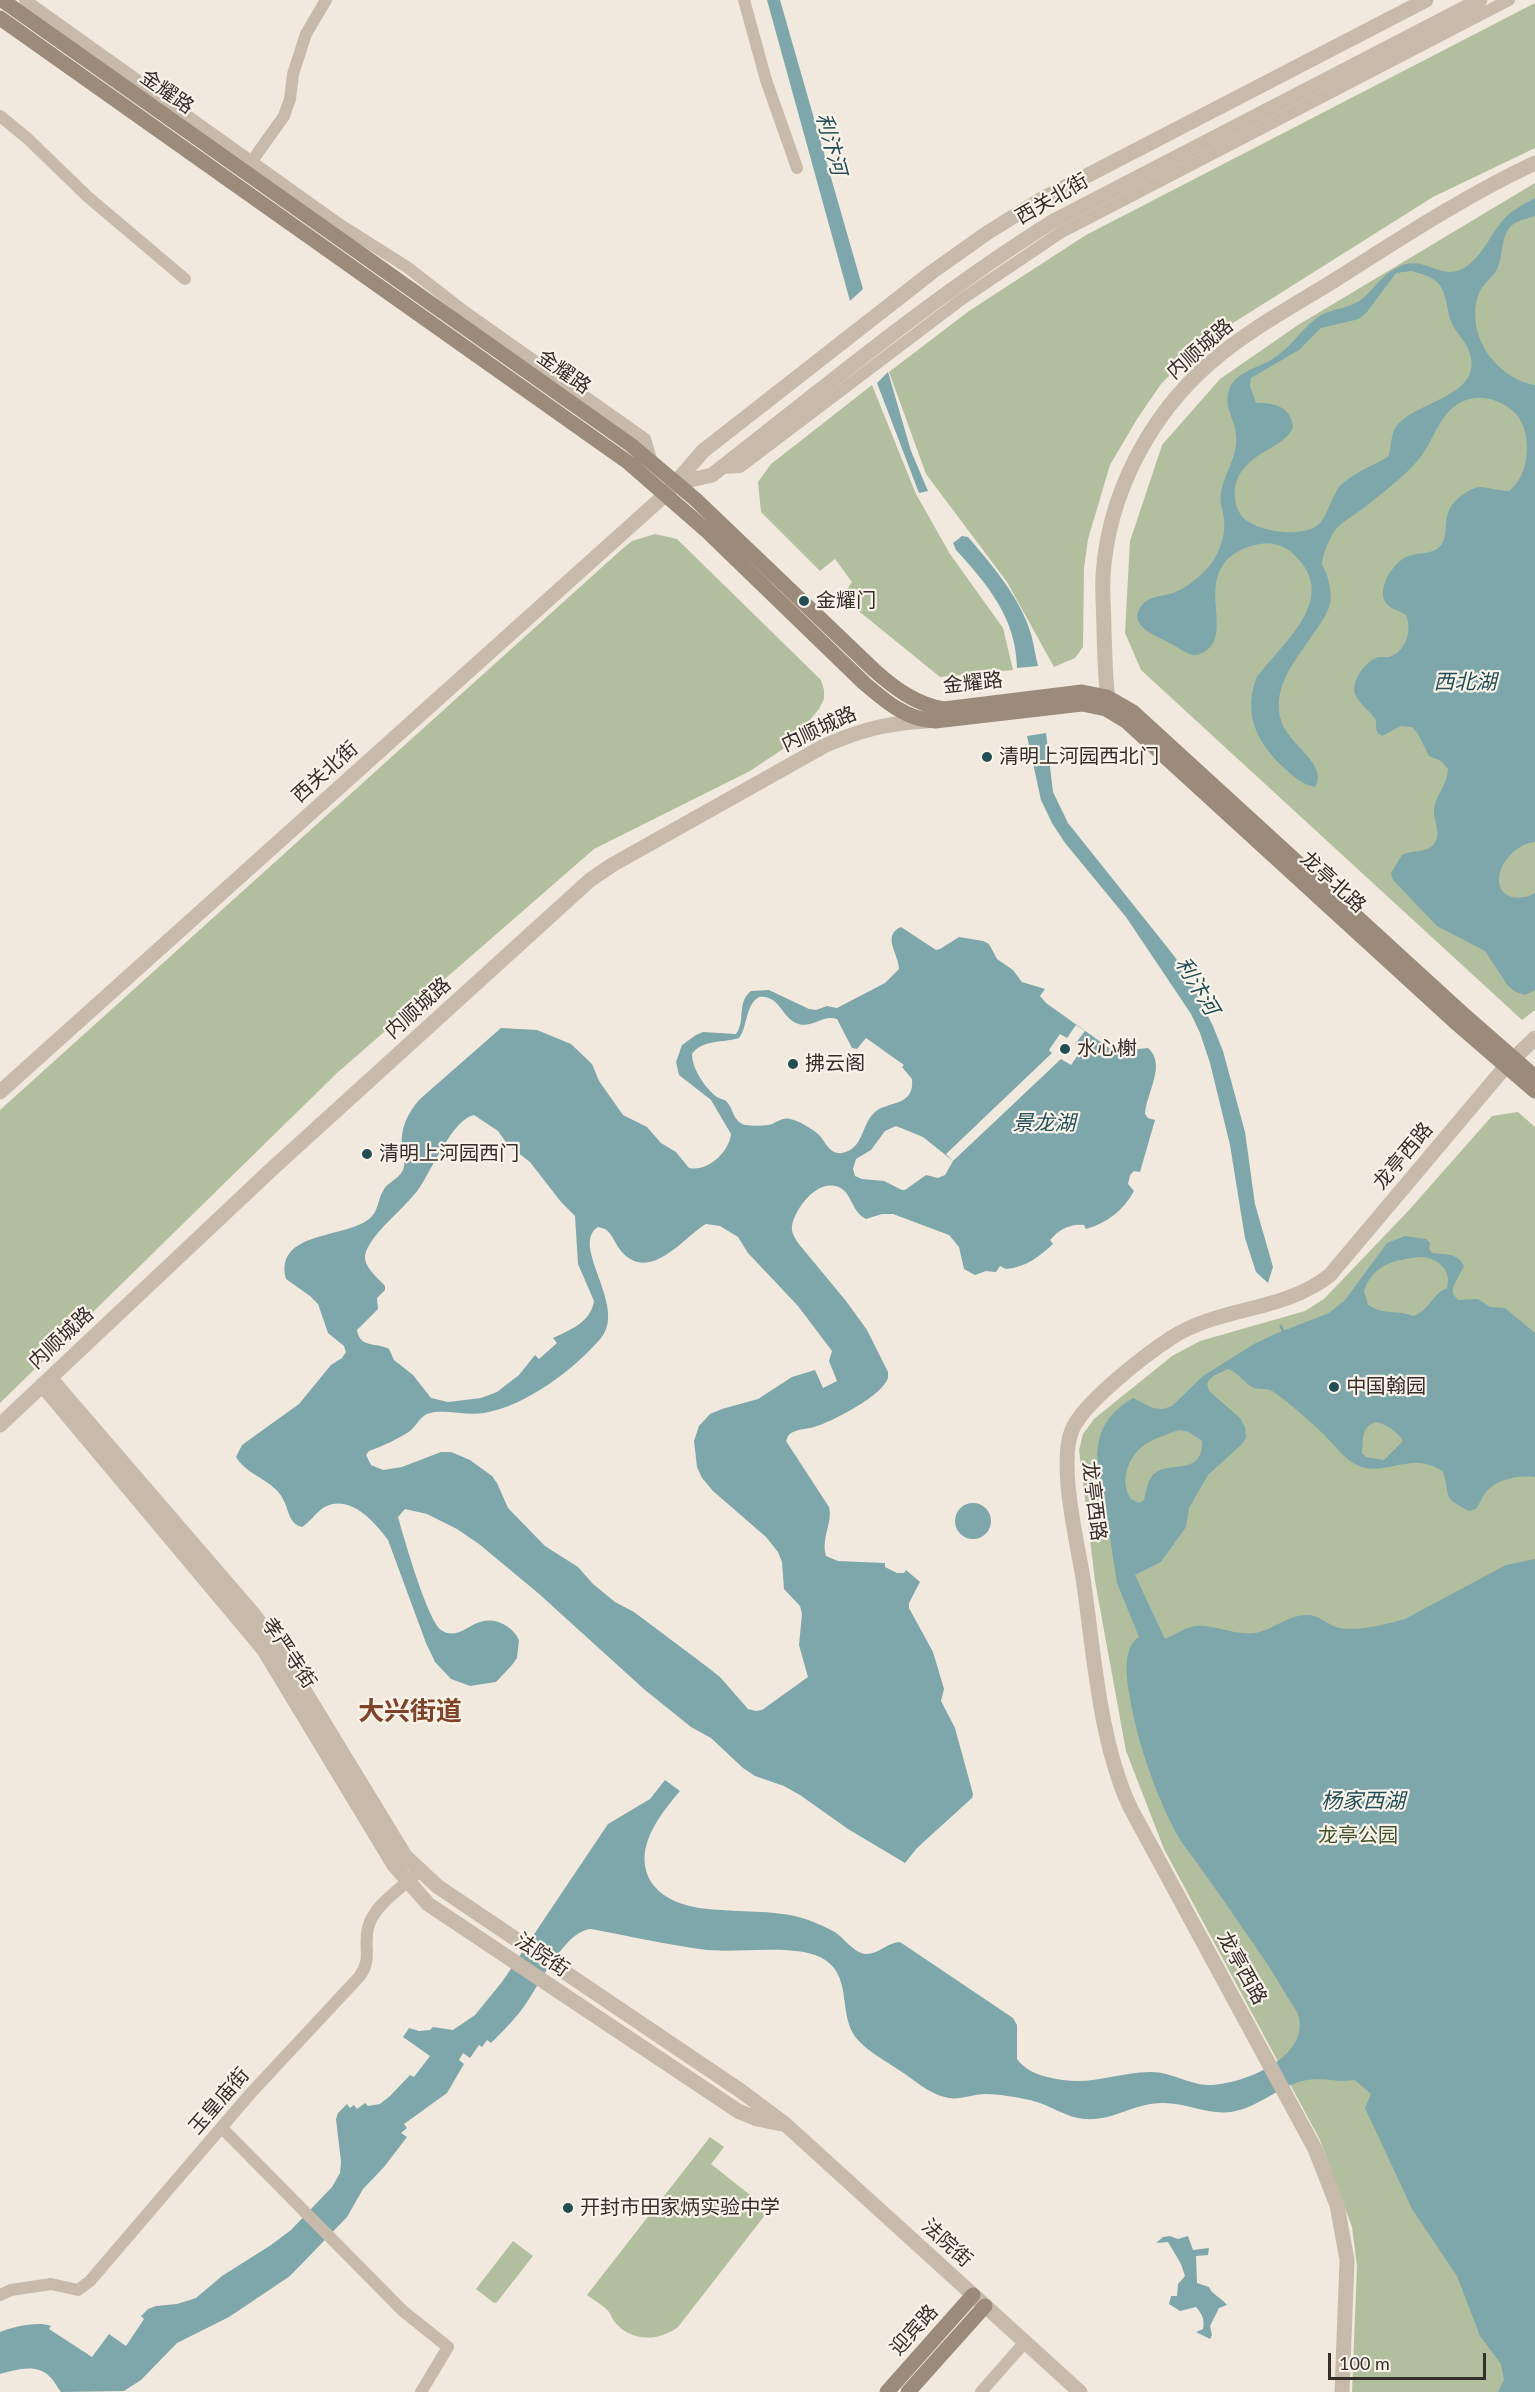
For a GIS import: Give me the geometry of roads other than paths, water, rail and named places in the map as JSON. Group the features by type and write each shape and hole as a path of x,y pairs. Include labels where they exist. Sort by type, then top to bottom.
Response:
{"main road":[{"name":"金耀路","path":"2,0 248,167 652,462 707,531 864,684 891,705 912,717 927,721 1074,705 1105,705"},
{"name":"金耀路","path":"0,18 629,463 672,489 898,689 926,705 944,709 1082,692 1105,705"},
{"name":"龙亭北路","path":"1105,705 1122,705 1143,720 1510,1062 1535,1091"},
{"name":"龙亭北路","path":"1510,1062 1535,1077"},
{"name":"迎宾路","path":"887,2392 973,2295"},
{"name":"迎宾路","path":"908,2392 986,2306"}],"street":[{"path":"25,0 248,167 284,116 290,99 293,74 306,34 326,0"},
{"path":"744,0 766,80 797,168"},
{"name":"西关北街","path":"0,1092 672,489 703,451 905,293 987,233 1040,200 1426,0"},
{"name":"西关北街","path":"672,489 712,475 722,468 947,292 1052,222 1480,0"},
{"path":"722,468 740,467 962,299 1060,233 1509,0"},
{"path":"0,116 27,138 88,197 185,279"},
{"name":"内顺城路","path":"1105,705 1103,578 1111,523 1123,485 1139,452 1171,404 1211,362 1254,331 1463,199 1535,163"},
{"name":"内顺城路","path":"0,1425 273,1168 599,873 824,746 856,732 884,724 927,721"},
{"name":"龙亭西路","path":"1342,2392 1347,2260 1342,2229 1328,2182 1315,2149 1131,1809 1118,1777 1107,1732 1068,1478 1070,1438 1077,1421 1093,1400 1171,1339 1206,1322 1300,1294 1330,1275 1510,1062 1535,1038"},
{"name":"孝严寺街","path":"46,1382 255,1616 294,1672 395,1841 428,1904 492,1946"},
{"name":"孝严寺街","path":"414,1877 437,1886 504,1932"},
{"name":"玉皇庙街","path":"0,2295 11,2290 45,2285 64,2286 74,2290 84,2286 250,2094 364,1969 368,1963 366,1938 368,1925 384,1902 414,1877"},
{"name":"法院街","path":"504,1932 741,2091 785,2124 1080,2392"},
{"name":"法院街","path":"492,1946 738,2111 757,2119 785,2124"},
{"path":"222,2128 404,2311 448,2347 421,2392"},
{"path":"981,2392 1025,2342"}],"water":[{"path":"767,0 780,0 863,289 850,301"},
{"name":"西北湖","path":"1535,198 1535,216 1517,222 1508,230 1498,267 1481,289 1475,308 1476,323 1486,351 1507,373 1520,381 1535,385 1535,842 1522,846 1506,860 1499,880 1503,892 1512,897 1530,896 1535,893 1535,990 1525,995 1508,986 1485,951 1437,926 1393,880 1391,873 1402,855 1430,848 1436,841 1434,809 1448,769 1441,761 1429,756 1412,727 1401,726 1382,736 1378,733 1376,721 1358,700 1354,691 1356,680 1367,664 1378,657 1389,657 1395,654 1404,645 1408,633 1406,615 1390,607 1383,597 1387,577 1391,570 1406,557 1433,551 1442,544 1450,509 1455,501 1466,493 1481,487 1509,491 1516,484 1525,465 1527,443 1525,432 1516,414 1506,406 1488,399 1470,399 1452,408 1413,466 1365,507 1346,520 1331,536 1322,563 1330,588 1330,606 1286,676 1279,705 1285,729 1317,771 1318,779 1315,787 1297,779 1274,758 1259,737 1252,715 1251,702 1257,677 1304,618 1310,601 1311,585 1306,569 1291,552 1273,544 1260,544 1241,550 1226,561 1218,574 1216,589 1217,632 1213,643 1202,653 1188,654 1148,632 1138,621 1137,615 1147,601 1178,591 1194,581 1211,564 1220,548 1224,525 1221,493 1236,444 1228,396 1236,379 1278,356 1318,317 1362,299 1396,268 1412,263 1448,272 1464,268 1476,258 1507,216","holes":["1411,271 1436,281 1443,290 1455,330 1469,351 1472,366 1467,378 1446,396 1405,418 1394,430 1388,457 1344,482 1321,522 1314,528 1304,531 1280,532 1247,521 1241,515 1236,503 1237,480 1249,463 1282,441 1293,428 1289,415 1281,407 1256,403 1250,386 1251,378 1299,350 1321,328 1359,319 1367,312 1396,273"]},
{"path":"888,372 911,451 928,491 919,493 877,383"},
{"path":"962,536 968,537 1013,594 1031,634 1038,666 1017,668 1012,633 1006,618 989,590 956,550 953,543"},
{"path":"1046,733 1053,792 1068,823 1175,957 1213,1026 1223,1051 1245,1132 1255,1204 1273,1267 1268,1283 1256,1272 1245,1238 1230,1145 1210,1063 1200,1033 1191,1014 1126,917 1065,843 1052,823 1041,800 1027,736"},
{"name":"景龙湖","path":"901,927 936,950 959,937 989,944 997,959 1013,970 1022,982 1045,989 1040,996 1046,1003 1112,1050 1148,1048 1156,1062 1156,1071 1145,1114 1148,1118 1155,1120 1140,1172 1134,1171 1130,1175 1128,1184 1134,1191 1130,1198 1120,1210 1101,1223 1086,1229 1084,1225 1079,1225 1061,1230 1050,1240 1053,1244 1026,1264 1006,1269 1000,1266 996,1272 986,1271 975,1275 964,1269 959,1247 949,1235 893,1214 882,1214 866,1219 857,1211 845,1191 835,1186 820,1188 813,1192 794,1219 792,1230 797,1241 867,1330 888,1372 888,1378 877,1392 856,1407 822,1424 794,1432 786,1441 829,1507 826,1556 838,1561 885,1563 885,1567 897,1573 904,1573 906,1570 920,1582 909,1603 909,1608 933,1652 944,1689 941,1701 955,1728 973,1794 972,1798 917,1848 905,1863 848,1829 800,1795 784,1786 755,1776 743,1768 711,1738 691,1727 645,1690 538,1593 479,1544 457,1529 427,1514 405,1509 398,1517 405,1542 429,1611 441,1630 451,1634 480,1622 492,1621 508,1627 519,1640 517,1658 496,1682 470,1686 451,1679 435,1662 388,1540 376,1525 352,1506 333,1504 323,1508 302,1527 292,1520 280,1494 241,1464 236,1457 242,1445 299,1404 331,1365 342,1358 346,1352 344,1346 328,1333 318,1304 286,1279 285,1263 290,1252 300,1244 358,1225 372,1216 385,1188 404,1167 402,1134 411,1110 420,1099 501,1028 537,1030 571,1044 592,1064 599,1081 623,1115 647,1127 661,1143 676,1152 689,1168 703,1167 722,1154 731,1134 711,1100 679,1075 676,1062 682,1045 703,1032 736,1034 739,1029 742,1006 751,991 769,990 809,1009 816,1010 827,1006 837,1008 885,983 899,969 892,940 895,931","holes":["759,997 772,999 791,1020 801,1025 826,1018 837,1019 852,1048 857,1049 866,1038 904,1065 902,1067 912,1079 909,1094 905,1099 875,1112 854,1147 842,1153 834,1152 815,1132 790,1119 766,1125 741,1123 726,1101 708,1089 694,1066 692,1054 701,1046 739,1038 754,1001","474,1115 498,1131 508,1145 530,1162 575,1216 578,1264 594,1301 589,1315 584,1320 553,1338 557,1343 539,1359 535,1355 519,1375 497,1392 481,1398 448,1402 431,1398 413,1375 394,1360 389,1349 365,1343 357,1330 378,1309 377,1298 385,1290 385,1286 365,1260 368,1248 373,1239 414,1195 451,1135 466,1119","896,1126 923,1137 953,1161 945,1175 938,1178 926,1175 905,1190 884,1181 855,1176 853,1169 856,1159 871,1150 885,1131","706,1224 720,1226 738,1237 748,1253 798,1306 832,1351 829,1361 837,1381 823,1388 815,1370 792,1377 758,1399 710,1414 699,1426 694,1441 697,1467 702,1478 713,1491 766,1537 778,1552 782,1562 784,1589 800,1606 802,1614 799,1645 808,1677 762,1710 756,1711 748,1709 720,1677 706,1666 634,1612 615,1602 593,1584 578,1567 545,1546 508,1508 492,1476 470,1460 451,1452 441,1452 402,1467 383,1470 371,1465 366,1455 369,1451 410,1431 427,1414 442,1412 470,1414 500,1409 533,1394 578,1362 601,1338 607,1325 608,1310 590,1247 591,1236 598,1227 608,1232 625,1255 646,1263 668,1254"]},
{"name":"杨家西湖","path":"1405,1236 1426,1239 1430,1243 1429,1249 1432,1253 1458,1258 1464,1266 1453,1287 1453,1294 1458,1300 1478,1299 1490,1307 1505,1308 1535,1333 1535,1477 1516,1477 1496,1483 1486,1492 1476,1509 1469,1511 1454,1503 1448,1496 1443,1472 1421,1463 1369,1469 1354,1464 1292,1406 1270,1390 1254,1388 1228,1369 1213,1376 1207,1383 1209,1391 1240,1418 1245,1427 1246,1438 1208,1475 1189,1508 1186,1527 1161,1562 1135,1575 1165,1639 1195,1626 1251,1633 1265,1630 1294,1617 1307,1615 1315,1616 1343,1629 1380,1625 1405,1619 1506,1565 1535,1559 1535,2392 1498,2392 1504,2380 1501,2364 1480,2336 1457,2276 1412,2209 1365,2108 1371,2094 1355,2080 1302,2081 1250,2106 1231,2112 1214,2112 1173,2104 1154,2103 1096,2119 1078,2118 1037,2102 1007,2096 985,2094 949,2098 926,2089 858,2040 851,2030 838,1974 831,1964 820,1957 809,1953 781,1950 707,1950 591,1929 581,1932 570,1940 551,1963 520,2012 491,2043 487,2040 482,2047 479,2045 470,2058 463,2053 459,2060 464,2064 447,2093 404,2124 407,2128 401,2133 407,2137 384,2167 363,2189 347,2217 290,2276 229,2317 177,2343 141,2380 124,2391 61,2392 49,2376 38,2370 18,2369 0,2374 0,2332 32,2324 51,2326 49,2329 92,2357 109,2334 126,2346 144,2319 141,2316 148,2309 196,2298 222,2276 291,2230 332,2187 340,2173 341,2162 336,2119 338,2113 347,2104 350,2108 354,2105 357,2109 365,2103 368,2106 380,2104 410,2075 414,2077 430,2056 403,2037 409,2028 419,2031 430,2030 433,2027 453,2030 475,2015 502,1982 608,1824 650,1799 665,1780 680,1791 663,1812 649,1836 645,1862 648,1874 659,1892 675,1901 699,1908 779,1913 801,1918 833,1931 861,1953 875,1952 900,1942 1013,2018 1017,2025 1017,2059 1034,2073 1062,2080 1088,2081 1157,2072 1207,2085 1236,2081 1253,2075 1282,2057 1293,2046 1299,2033 1297,2013 1260,1953 1176,1833 1146,1762 1132,1709 1127,1670 1130,1647 1139,1637 1117,1583 1097,1455 1098,1445 1103,1429 1112,1415 1133,1398 1153,1408 1163,1409 1172,1406 1203,1376 1254,1344 1329,1313 1345,1300 1387,1243","holes":["1421,1257 1433,1260 1442,1266 1448,1282 1447,1288 1437,1294 1423,1311 1413,1316 1380,1310 1368,1305 1364,1291 1373,1274 1394,1262","1375,1422 1387,1426 1403,1441 1384,1460 1366,1457 1362,1453 1365,1431","1179,1430 1189,1432 1202,1441 1201,1452 1192,1463 1155,1473 1149,1481 1144,1500 1139,1503 1131,1499 1127,1492 1127,1470 1138,1450 1157,1438"]},
{"path":"973,1503 986,1508 991,1521 986,1534 973,1539 960,1534 955,1521 960,1508"},
{"path":"1170,2236 1178,2239 1188,2236 1193,2250 1209,2248 1208,2255 1196,2256 1197,2283 1209,2287 1227,2305 1219,2308 1210,2326 1212,2335 1210,2339 1196,2332 1203,2329 1204,2322 1196,2307 1180,2311 1169,2304 1171,2296 1177,2296 1178,2284 1185,2276 1168,2242 1156,2243 1163,2237"}],"waterway":[{"path":"1281,1326 1283,1331"}],"place":[{"name":"金耀门","path":"804,601"},
{"name":"清明上河园西北门","path":"987,757"},
{"name":"水心榭","path":"1065,1049"},
{"name":"拂云阁","path":"793,1064"},
{"name":"清明上河园西门","path":"367,1154"},
{"name":"中国翰园","path":"1334,1387"},
{"name":"开封市田家炳实验中学","path":"568,2208"}],"district":[{"name":"大兴街道","path":"410,1712"}],"water label":[{"name":"利汴河","path":"831,144"},
{"name":"利汴河","path":"1197,986"}],"park label":[{"name":"龙亭公园","path":"1358,1836"}]}
